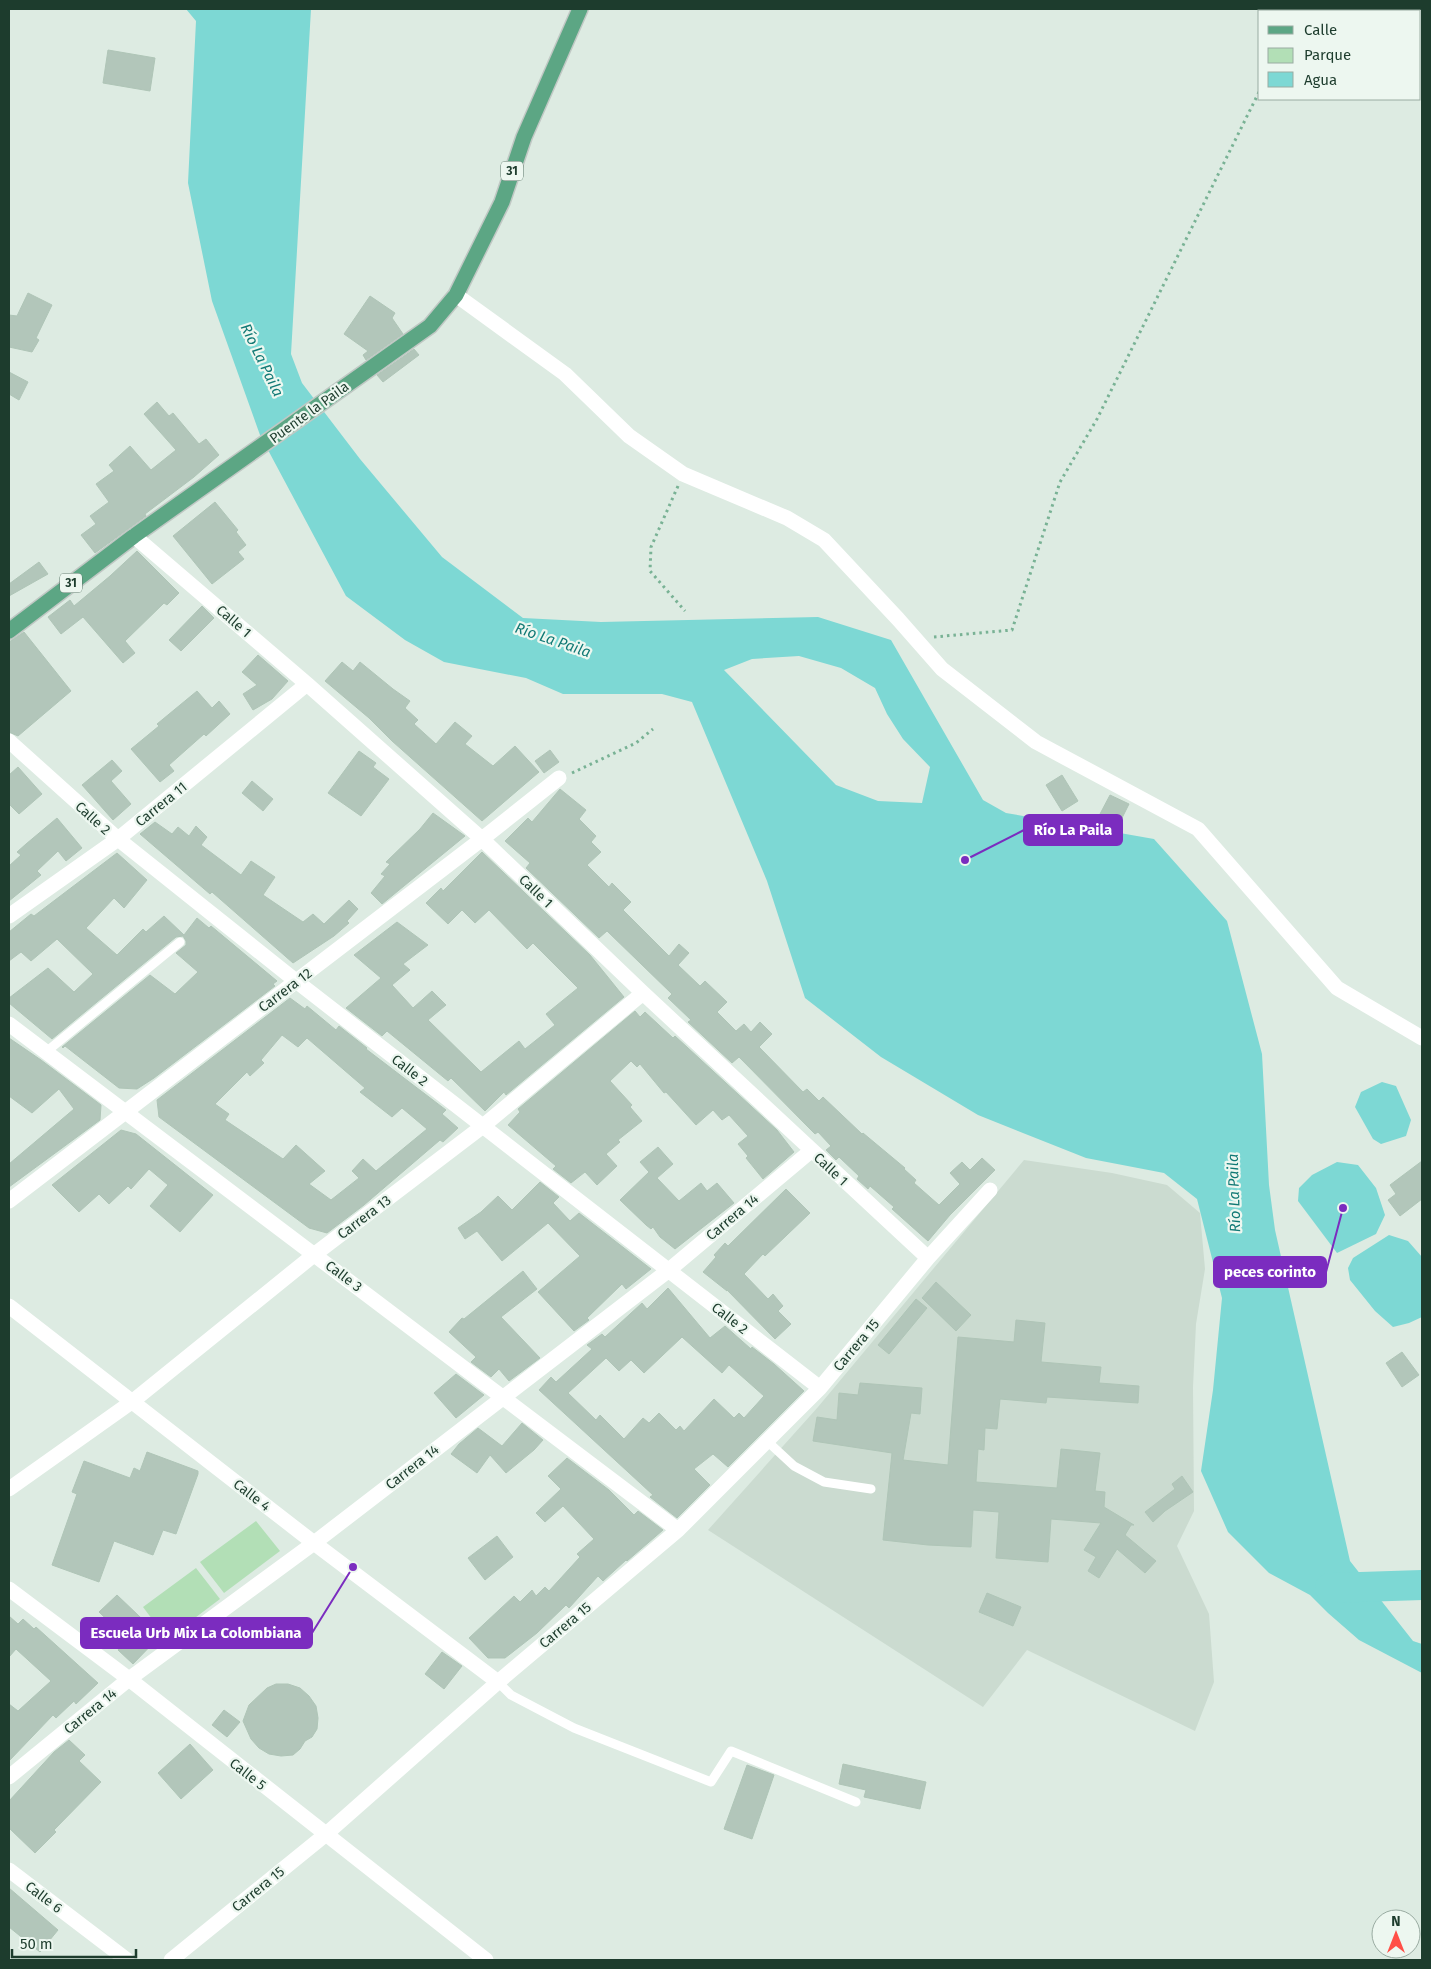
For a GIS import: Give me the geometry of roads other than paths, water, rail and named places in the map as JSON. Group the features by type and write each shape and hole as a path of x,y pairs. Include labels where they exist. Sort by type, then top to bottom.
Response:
{"main road":[{"name":"31","path":"456,295 502,202 524,137 580,9"},
{"name":"Puente la Paila","path":"134,536 430,326 456,295"},
{"name":"31","path":"9,631 134,536"}],"street":[{"path":"456,295 565,374 629,436 683,474 787,518 824,540 942,669 1036,742 1198,829 1337,988 1422,1038"},
{"name":"Calle 1","path":"134,536 307,684 482,840 643,993 928,1258"},
{"name":"Carrera 11","path":"9,916 118,840 307,684"},
{"name":"Calle 2","path":"9,742 118,840 296,981 820,1388"},
{"name":"Carrera 12","path":"9,1201 482,840 559,778"},
{"name":"Carrera 13","path":"9,1489 133,1401 315,1254 483,1126 643,993"},
{"name":"Calle 3","path":"9,1024 678,1530"},
{"name":"Carrera 14","path":"9,1777 129,1679 314,1543 669,1270 812,1150"},
{"name":"Carrera 15","path":"171,1960 325,1835 498,1682 678,1530 820,1388 928,1258 990,1190"},
{"name":"Calle 4","path":"9,1306 314,1543 498,1682"},
{"name":"Calle 5","path":"9,1589 129,1679 481,1959"},
{"name":"Calle 6","path":"9,1870 127,1960"}],"lane":[{"path":"46,1052 180,942"},
{"path":"767,1441 794,1466 824,1482 871,1489"},
{"path":"498,1682 511,1695 574,1728 711,1782 731,1751 856,1802"}],"water":[{"name":"Río La Paila","path":"186,9 311,9 291,354 302,383 360,459 442,557 523,618 601,622 818,617 891,640 983,800 1006,813 1154,839 1227,921 1262,1054 1269,1185 1275,1230 1350,1561 1413,1641 1422,1644 1422,1673 1359,1640 1310,1595 1269,1573 1228,1532 1201,1471 1213,1390 1222,1298 1197,1199 1164,1173 1086,1158 978,1115 881,1057 805,998 767,881 692,702 662,694 563,694 526,678 444,662 405,640 346,596 260,435 212,301 188,183 196,21","holes":["799,656 841,668 875,688 887,714 903,739 930,767 922,803 878,801 836,785 724,670 752,659"]},
{"path":"1382,1082 1396,1086 1411,1120 1406,1136 1381,1144 1373,1139 1355,1107 1361,1092"},
{"path":"1337,1162 1358,1165 1376,1188 1385,1215 1376,1234 1337,1253 1298,1201 1299,1188 1312,1175"},
{"path":"1389,1235 1408,1241 1422,1257 1422,1317 1393,1327 1375,1311 1350,1280 1348,1268 1353,1258"}],"waterway":[{"name":"Río La Paila","path":"1330,1588 1422,1585"}],"place":[{"name":"Río La Paila","path":"965,860"},
{"name":"peces corinto","path":"1343,1208"},
{"name":"Escuela Urb Mix La Colombiana","path":"353,1567"}]}
